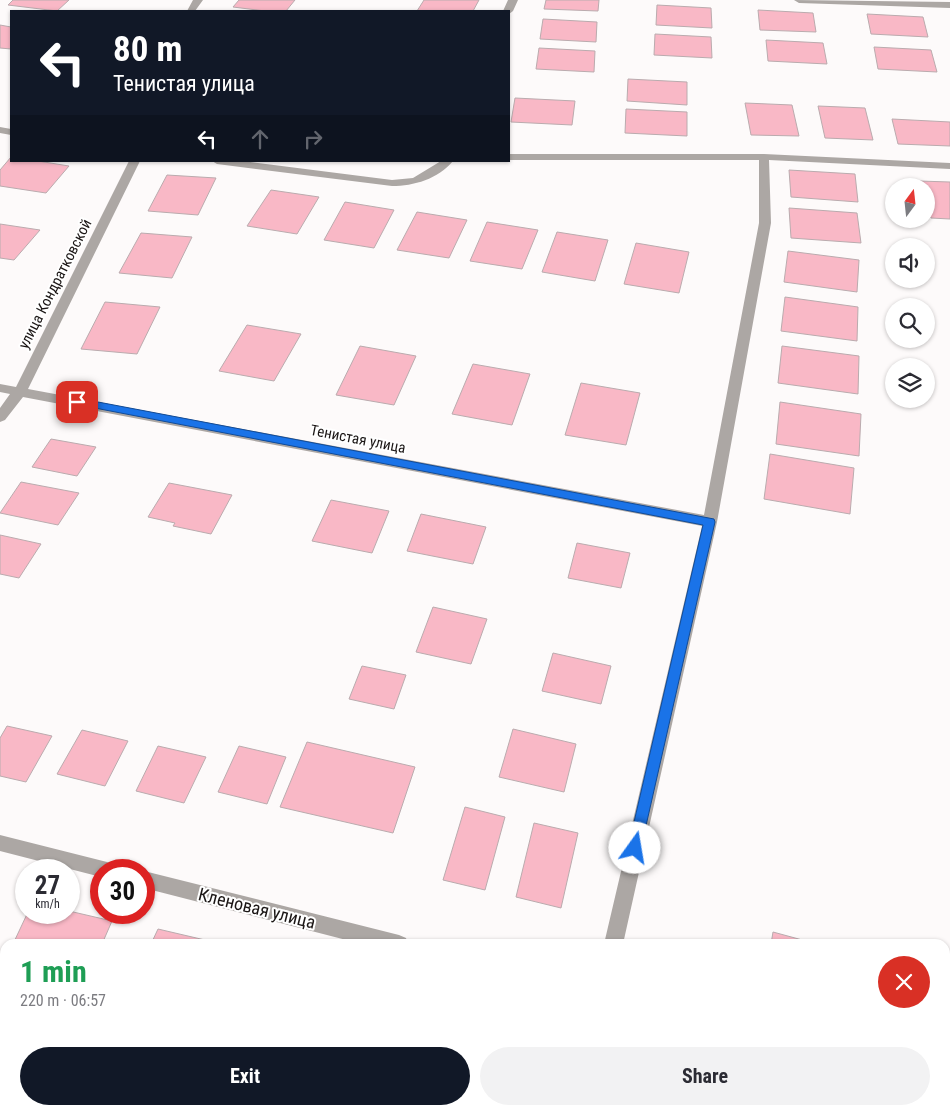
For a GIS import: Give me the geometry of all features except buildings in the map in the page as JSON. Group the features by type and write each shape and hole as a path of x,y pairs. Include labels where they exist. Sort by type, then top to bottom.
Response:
{"street":[{"path":"799,0 950,5"},
{"path":"510,157 764,157 950,166"},
{"path":"614,939 710,522 765,223 764,157"},
{"name":"улица Кондратковской","path":"0,418 20,391 134,162"},
{"path":"224,162 380,183 406,184 426,177 447,162"},
{"name":"Тенистая улица","path":"0,388 710,522"},
{"path":"0,843 90,866"},
{"name":"Кленовая улица","path":"155,882 379,939"}],"route":[{"path":"77,402 710,522 635,848"}]}
